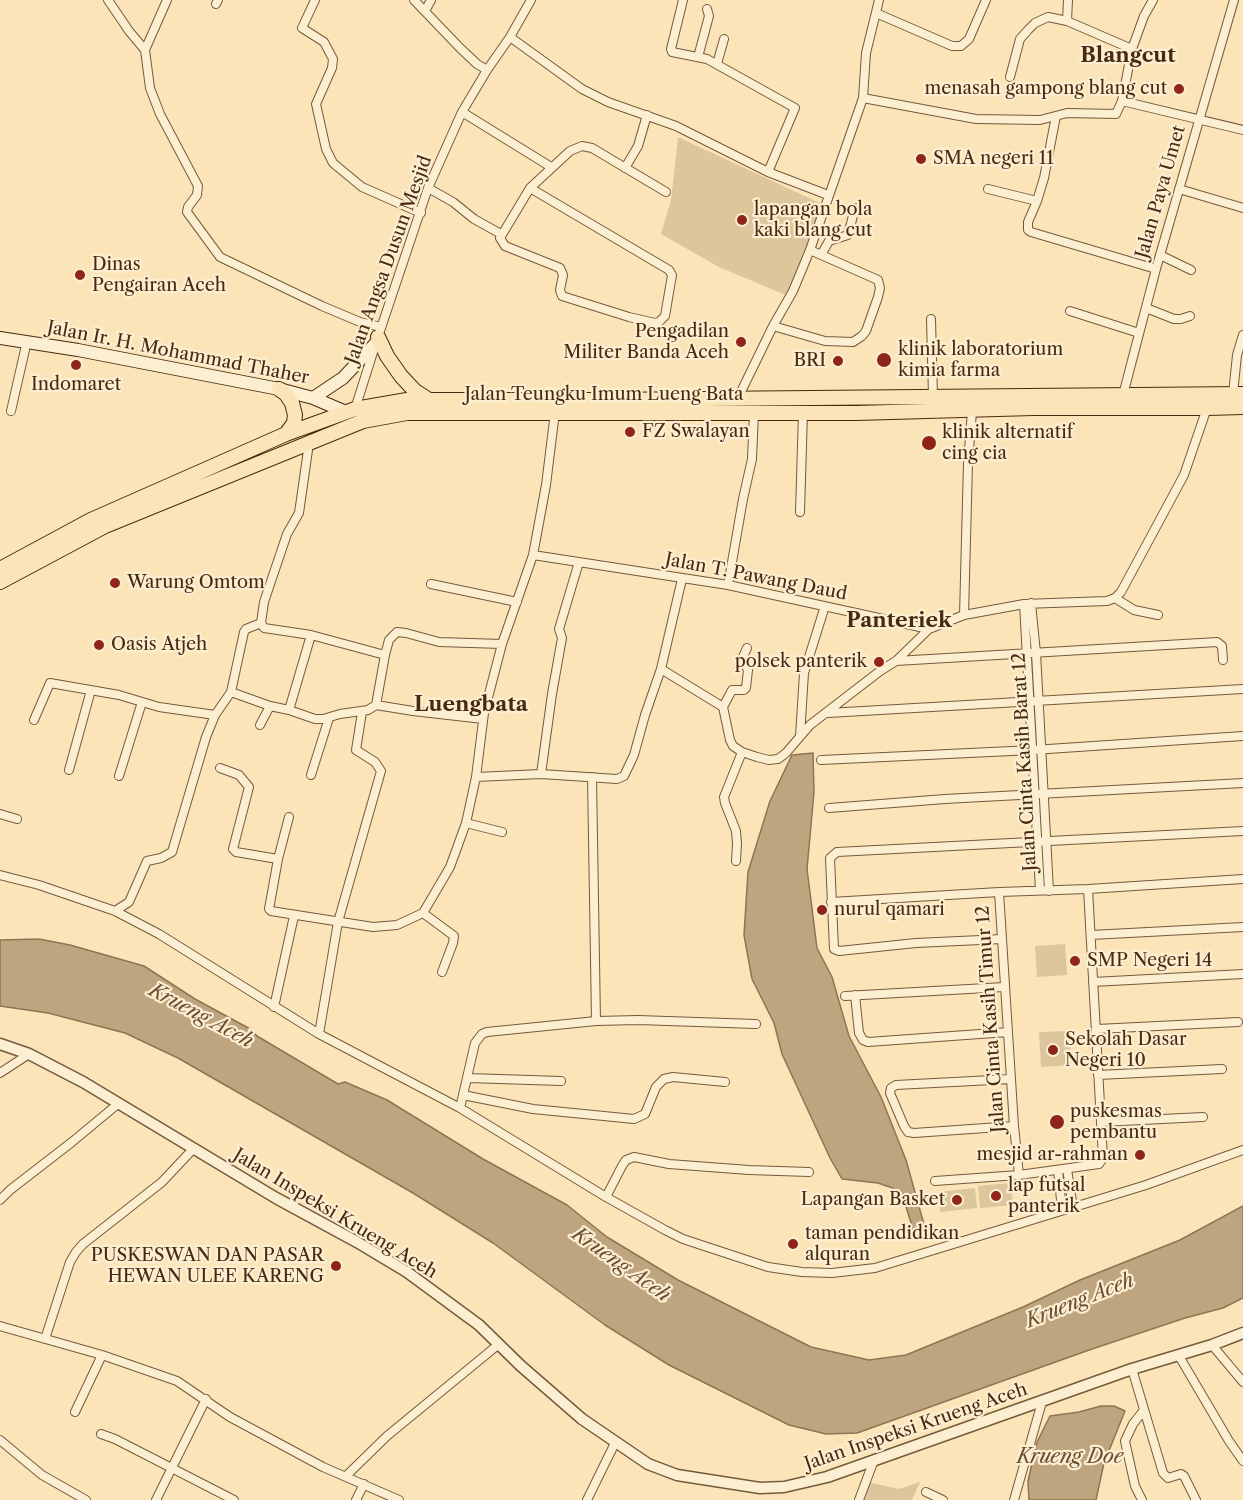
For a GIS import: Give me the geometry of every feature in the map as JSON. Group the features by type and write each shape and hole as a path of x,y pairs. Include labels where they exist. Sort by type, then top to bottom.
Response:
{"highway":[{"path":"378,336 387,356 401,375 415,391 429,400"},
{"path":"279,388 292,403 295,416 294,423 286,434"},
{"name":"Jalan Teungku Imum Lueng Bata","path":"0,569 91,520 134,508 309,443 363,420 407,413 555,412 596,406 738,398 1238,394"},
{"name":"Jalan Teungku Imum Lueng Bata","path":"0,582 134,508 286,434 350,411 407,400 754,412 1243,407"}],"main road":[{"path":"313,398 343,378 378,336"},
{"name":"Jalan Ir. H. Mohammad Thaher","path":"0,338 27,341 279,388 350,411"}],"street":[{"path":"108,0 129,31 146,50"},
{"path":"167,0 146,50 150,88 160,114 198,186 197,195 188,207 188,212 220,257 360,322 378,336"},
{"path":"315,0 303,28 324,42 333,59 332,68 316,104 326,149 333,163 362,187 421,213"},
{"path":"414,0 460,48 486,70"},
{"path":"424,11 431,0"},
{"name":"Jalan Angsa Dusun Mesjid","path":"350,411 428,188 462,112 531,0"},
{"path":"683,0 672,52 707,59 795,108 768,172"},
{"path":"738,398 793,291 810,250 863,98 866,53 879,0"},
{"path":"876,13 956,47 965,44 969,39 986,0"},
{"path":"1067,21 1068,0"},
{"path":"863,98 976,119 1040,120 1067,113 1116,114 1122,101 1132,49 1144,16 1153,0"},
{"name":"Jalan Paya Umet","path":"1123,395 1156,269 1234,0"},
{"path":"698,57 710,16 707,9"},
{"path":"1010,77 1020,39 1035,23 1048,17 1067,21 1132,49"},
{"path":"510,37 582,89 608,102 676,126 768,172 828,195"},
{"path":"717,64 724,39"},
{"path":"1122,101 1243,129"},
{"path":"462,112 551,167"},
{"path":"625,168 638,146 647,115"},
{"path":"1056,116 1044,178 1028,222 1029,230 1156,269"},
{"path":"530,188 669,270 672,275 665,316 655,323 562,296 560,290 563,275 560,268 505,246 501,243 501,234 530,188 570,151 582,146 592,148 666,192"},
{"path":"428,188 501,234"},
{"path":"988,189 1037,201"},
{"path":"1179,189 1243,208"},
{"path":"821,255 829,242 848,235 855,208"},
{"path":"773,326 825,340 852,342 866,331 878,297 880,288 878,280 810,250"},
{"path":"1160,255 1191,270"},
{"path":"1146,308 1174,319 1190,316"},
{"path":"1070,310 1139,333"},
{"path":"931,319 933,397"},
{"path":"1238,394 1238,355 1243,335"},
{"path":"11,411 27,341"},
{"path":"747,648 742,659 749,672 746,688 732,690 723,707 731,743 742,752 769,760 778,759 810,725 880,671 897,661 929,629 964,615 1028,604 1107,601 1115,598 1121,592 1184,475 1207,408"},
{"path":"964,615 968,464 972,411"},
{"path":"290,817 278,859 269,909 272,912 373,927 397,925 423,913 450,867 466,823 476,777 483,719 502,644 533,555 546,485 555,412"},
{"path":"728,585 752,459 754,412"},
{"path":"800,512 803,412"},
{"path":"309,443 299,513 287,534 264,602 261,623 264,628 311,635 385,656"},
{"name":"Jalan T. Pawang Daud","path":"533,555 728,585 929,629"},
{"path":"541,774 562,638 559,629 579,562"},
{"path":"476,777 541,774 617,779 627,772 661,669 682,579"},
{"path":"431,584 517,602"},
{"path":"1115,598 1134,610 1158,615"},
{"name":"Jalan Cinta Kasih Barat 12","path":"1028,604 1044,890 1243,879"},
{"path":"800,736 804,673 825,606"},
{"path":"115,911 129,902 134,895 147,861 172,852 199,758 215,715 231,692 244,632 261,623"},
{"path":"376,705 389,640 397,632 439,642 502,644"},
{"path":"289,710 311,635"},
{"path":"897,661 1217,642 1222,646 1223,660"},
{"path":"661,669 723,707"},
{"path":"34,720 50,683 91,690 159,707 215,715"},
{"path":"828,712 1242,689"},
{"path":"69,770 91,690"},
{"path":"231,692 315,719 362,712 376,705 483,719"},
{"path":"119,776 142,702"},
{"path":"260,725 270,706"},
{"path":"319,1034 338,922 381,771 375,762 356,750 362,712"},
{"path":"310,775 329,718"},
{"path":"821,760 1037,750 1243,736"},
{"path":"736,861 736,831 724,796 742,752"},
{"path":"220,768 239,775 249,787 233,849 236,852 278,859"},
{"path":"592,777 596,1022"},
{"path":"829,808 1243,783"},
{"path":"0,814 17,819"},
{"path":"466,823 502,832"},
{"path":"1002,939 839,951 834,949 829,862 831,856 837,852 1243,831"},
{"path":"0,874 50,888 115,911 159,934 319,1034 460,1108 606,1197 683,1239 768,1267 802,1272 832,1273 875,1268 1146,1185 1243,1150"},
{"path":"935,1180 1019,1175 1099,1164 1102,1161 1089,889"},
{"name":"Jalan Cinta Kasih Timur 12","path":"1019,1175 999,892 1044,890"},
{"path":"831,902 999,892"},
{"path":"423,913 454,936 442,972"},
{"path":"274,1007 294,916"},
{"path":"1091,935 1243,927"},
{"path":"1094,982 1243,974"},
{"path":"1004,987 850,995 863,1040 874,1042 1008,1032"},
{"path":"460,1108 475,1042 482,1034 638,1020 756,1024"},
{"path":"1097,1029 1238,1022"},
{"name":"Jalan Inspeksi Krueng Aceh","path":"0,1044 29,1054 83,1082 407,1272 472,1320 582,1419 648,1464 677,1475 760,1488 784,1487 827,1477 1132,1369 1179,1356 1243,1333"},
{"path":"0,1073 29,1054"},
{"path":"1098,1075 1222,1069"},
{"path":"463,1095 533,1109 634,1119 645,1114 656,1087 664,1079 673,1077 725,1082"},
{"path":"468,1078 561,1081"},
{"path":"1011,1078 896,1085 891,1088 890,1093 908,1132 1014,1126"},
{"path":"0,1200 119,1103"},
{"path":"1101,1122 1203,1117"},
{"path":"45,1339 75,1252 162,1182 194,1148"},
{"path":"606,1197 626,1160 634,1157 669,1164 809,1172"},
{"path":"1063,1169 1073,1208"},
{"path":"1062,1210 1063,1169"},
{"path":"0,1326 102,1355 177,1381 206,1399 230,1418 322,1467 399,1500"},
{"path":"346,1476 387,1436 499,1344"},
{"path":"1212,1345 1243,1382"},
{"path":"75,1412 102,1355"},
{"path":"1179,1356 1243,1461"},
{"path":"1132,1369 1163,1473 1168,1478 1181,1474 1184,1476 1196,1500"},
{"path":"156,1500 206,1399"},
{"path":"1014,1500 1042,1402"},
{"path":"1142,1500 1135,1486 1125,1441 1133,1424 1144,1410"},
{"path":"100,1434 116,1439 234,1500"},
{"path":"0,1440 42,1475 86,1500"},
{"path":"587,1500 615,1443"},
{"path":"859,1500 874,1460"},
{"path":"356,1500 364,1484"},
{"path":"927,1492 944,1500"}],"shaded area":[{"name":"lapangan bola kaki blang cut","path":"678,137 824,205 788,296 719,267 661,234 671,200"},
{"path":"1065,944 1067,975 1037,977 1035,946"},
{"path":"1070,1031 1071,1065 1041,1067 1039,1032"},
{"name":"lap futsal panterik","path":"1011,1183 1013,1205 980,1208 978,1186"},
{"name":"Lapangan Basket","path":"975,1188 977,1208 940,1212 938,1192"},
{"path":"868,1482 899,1489 920,1482 912,1500 861,1500"}],"water":[{"path":"813,753 814,792 807,869 817,948 832,977 849,1036 881,1097 906,1160 925,1228 913,1229 901,1191 878,1183 842,1179 782,1054 774,1023 752,979 744,935 748,872 770,801 792,755"},
{"name":"Krueng Aceh","path":"39,939 70,945 144,966 338,1084 345,1082 387,1100 483,1159 567,1205 607,1237 678,1280 811,1347 869,1360 906,1355 1023,1307 1080,1280 1180,1240 1243,1206 1243,1298 1223,1308 1185,1318 1092,1349 857,1433 826,1434 789,1425 669,1365 605,1325 493,1243 413,1193 178,1058 125,1033 48,1013 0,1006 0,940"},
{"name":"Krueng Doe","path":"1101,1406 1114,1406 1125,1411 1104,1463 1096,1500 1029,1500 1028,1481 1037,1442 1050,1416"}],"place":[{"name":"menasah gampong blang cut","path":"1179,89"},
{"name":"SMA negeri 11","path":"921,159"},
{"name":"lapangan bola kaki blang cut","path":"742,220"},
{"name":"Dinas Pengairan Aceh","path":"80,275"},
{"name":"Pengadilan Militer Banda Aceh","path":"741,342"},
{"name":"klinik laboratorium kimia farma","path":"884,360"},
{"name":"BRI","path":"838,361"},
{"name":"Indomaret","path":"76,365"},
{"name":"FZ Swalayan","path":"630,432"},
{"name":"klinik alternatif cing cia","path":"929,443"},
{"name":"Warung Omtom","path":"115,583"},
{"name":"Oasis Atjeh","path":"99,645"},
{"name":"polsek panterik","path":"879,662"},
{"name":"nurul qamari","path":"822,910"},
{"name":"SMP Negeri 14","path":"1075,961"},
{"name":"Sekolah Dasar Negeri 10","path":"1053,1050"},
{"name":"puskesmas pembantu","path":"1057,1122"},
{"name":"mesjid ar-rahman","path":"1140,1155"},
{"name":"lap futsal panterik","path":"996,1196"},
{"name":"Lapangan Basket","path":"957,1200"},
{"name":"taman pendidikan alquran","path":"793,1244"},
{"name":"PUSKESWAN DAN PASAR HEWAN ULEE KARENG","path":"336,1266"}],"district":[{"name":"Blangcut","path":"1128,56"},
{"name":"Panteriek","path":"899,621"},
{"name":"Luengbata","path":"471,705"}]}
